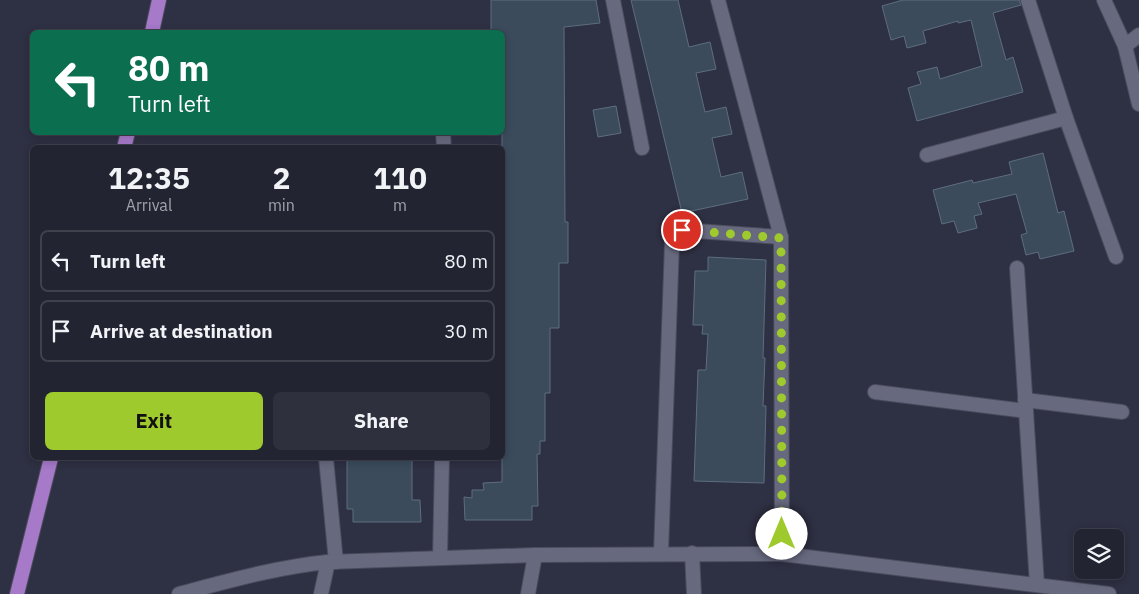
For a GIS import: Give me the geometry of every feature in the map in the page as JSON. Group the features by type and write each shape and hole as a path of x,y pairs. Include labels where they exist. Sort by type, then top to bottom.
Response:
{"main road":[{"path":"152,30 159,0"},
{"path":"17,594 50,460"}],"street":[{"path":"613,0 642,148"},
{"path":"718,0 781,238 782,554"},
{"path":"1028,0 1066,118 1116,257"},
{"path":"1104,0 1125,46 1139,104"},
{"path":"1125,46 1139,35"},
{"path":"927,156 1066,118"},
{"path":"660,553 672,243 682,230 781,238"},
{"path":"1017,268 1037,585"},
{"path":"875,392 1122,412"},
{"path":"321,594 332,562 326,460"},
{"path":"440,558 442,460"},
{"path":"692,553 694,594"},
{"path":"179,594 262,572 296,565 332,562 535,555 692,553 782,554 1109,594"},
{"path":"528,594 535,555"}],"building":[{"path":"491,0 596,0 600,23 564,27 565,222 568,222 568,263 559,263 559,328 550,328 550,393 545,393 545,441 540,441 540,454 537,454 538,506 532,506 532,520 465,520 464,497 472,498 472,490 484,490 483,483 502,482 502,460 505,460 505,145 502,145 502,135 505,135 505,30 491,30"},
{"path":"631,0 678,0 689,47 710,42 716,69 696,73 705,112 726,107 732,134 712,138 721,177 742,172 748,199 682,213"},
{"path":"903,0 1019,0 1021,5 993,13 1006,60 1013,57 1023,92 917,121 908,88 921,84 917,72 937,67 940,79 982,66 971,20 958,23 958,21 923,31 926,43 907,48 904,36 891,40 882,6"},
{"path":"616,106 621,133 598,137 593,110"},
{"path":"1043,153 1058,213 1064,211 1074,251 1040,259 1038,252 1026,255 1021,235 1027,233 1016,194 978,203 982,214 974,216 977,228 958,233 954,221 942,224 933,190 972,180 973,183 1012,174 1009,162"},
{"path":"708,257 766,260 763,358 765,358 763,406 766,406 764,483 694,481 698,370 706,370 708,334 702,334 703,325 693,325 695,271 708,271"},
{"path":"347,460 412,460 412,500 420,500 421,522 353,522 353,509 347,509"}],"route":[{"path":"682,230 781,238 782,534"}]}
